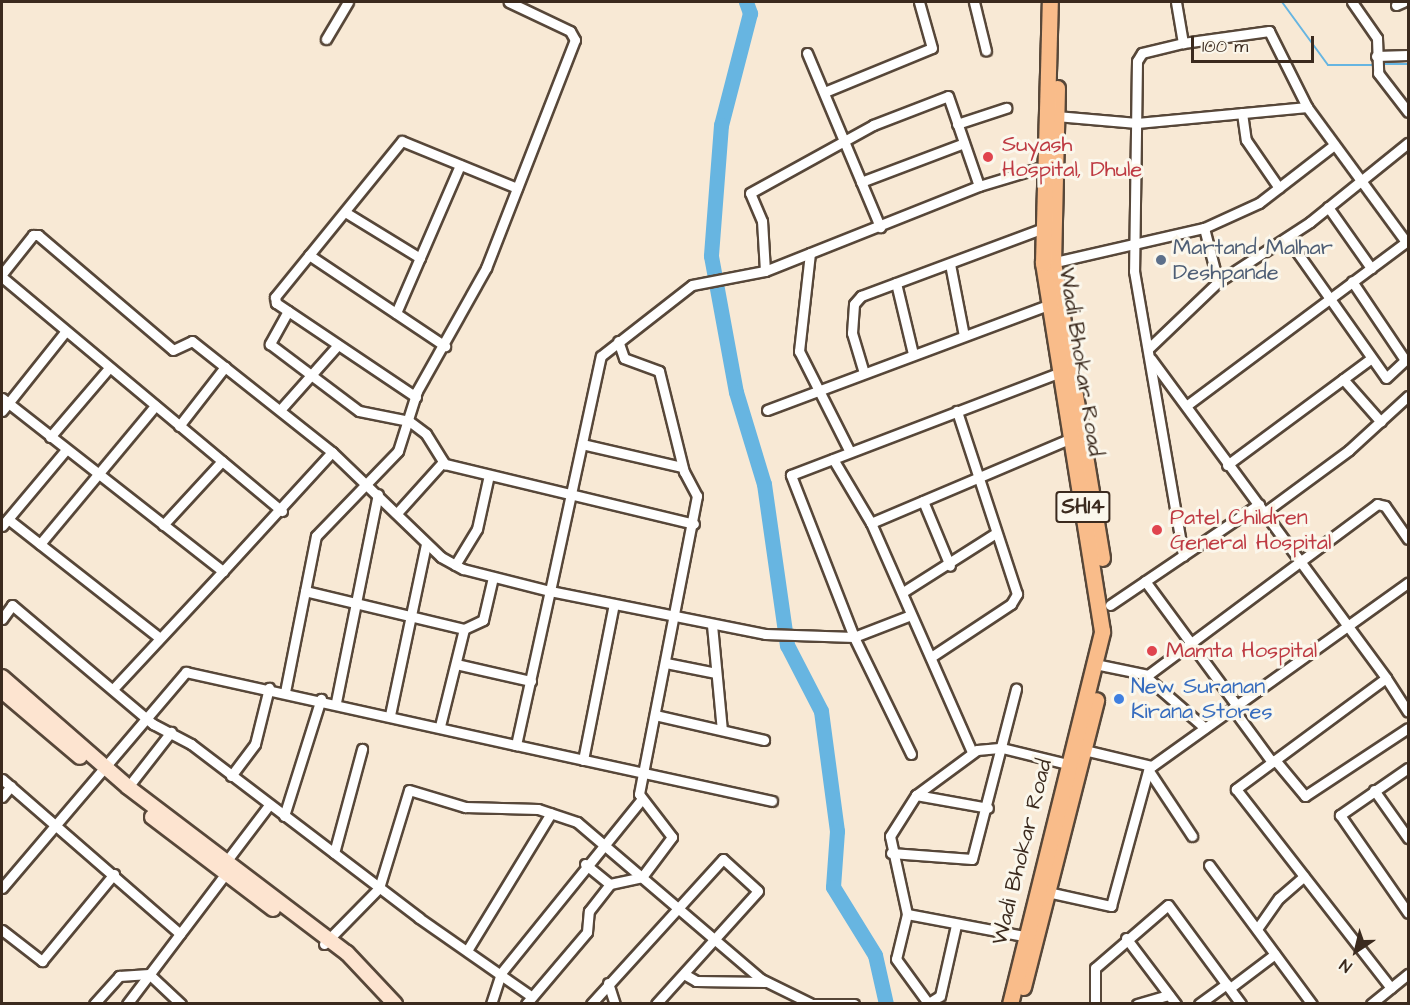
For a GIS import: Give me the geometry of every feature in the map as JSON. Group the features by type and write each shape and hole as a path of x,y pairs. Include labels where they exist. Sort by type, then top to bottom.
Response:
{"main road":[{"name":"Wadi Bhokar Road","path":"1010,1004 1100,665 1110,605 1076,437 1041,229 1050,2"},
{"name":"Wadi Bhokar Road","path":"1048,263 1056,116 1059,2"},
{"name":"Wadi Bhokar Road","path":"1076,437 1101,613 1100,665"},
{"name":"Wadi Bhokar Road","path":"1020,1004 1028,937"}],"street":[{"path":"326,39 348,2"},
{"path":"285,692 316,536 370,486 398,451 416,397 486,268 574,39 570,31 509,2"},
{"path":"827,90 932,48 919,2"},
{"path":"974,2 986,51"},
{"path":"1176,2 1183,43"},
{"path":"1352,2 1377,38 1378,73 1408,112"},
{"path":"1183,556 1134,247 1139,56 1183,43 1269,31 1307,107 1360,182 1408,243 1352,281 1186,406"},
{"path":"807,53 827,90 844,139 880,227"},
{"path":"1376,59 1408,54"},
{"path":"765,271 762,221 750,194 844,139 948,96 979,186"},
{"path":"1056,116 1137,123 1307,107"},
{"path":"957,124 1006,108"},
{"path":"1242,113 1246,140 1279,189"},
{"path":"416,397 288,311 274,299 402,141 517,188"},
{"path":"861,182 964,143"},
{"path":"1149,348 1218,282 1287,238 1408,143"},
{"path":"1048,263 1134,247 1204,228 1279,189 1334,145"},
{"path":"396,314 459,165"},
{"path":"516,745 600,357 692,285 765,271 979,186 1042,167"},
{"path":"1328,207 1371,268"},
{"path":"345,212 420,258"},
{"path":"1204,228 1218,282"},
{"path":"864,373 854,344 854,304 861,296 1041,229"},
{"path":"282,511 2,278 33,235 38,235 173,350 192,341 332,452 370,486 426,544 455,565 550,591 765,634 854,637 911,615"},
{"path":"1287,238 1384,378 1405,362 1352,281"},
{"path":"810,253 799,351 850,452"},
{"path":"309,255 445,346"},
{"path":"950,264 964,336"},
{"path":"896,283 913,354"},
{"path":"767,410 1053,303"},
{"path":"288,311 269,341 311,377 364,413 409,421 426,434 443,462 694,524"},
{"path":"2,411 5,400 65,332"},
{"path":"491,1004 501,973 585,864 641,800 643,774 694,524 698,496 682,467 659,370 624,358 618,341"},
{"path":"280,410 338,345"},
{"path":"1151,358 1227,465 1302,560 1408,711"},
{"path":"1227,465 1370,359"},
{"path":"179,426 225,367"},
{"path":"50,437 109,369"},
{"path":"910,754 854,637 790,475 1064,371"},
{"path":"1343,379 1381,422"},
{"path":"1110,605 1183,556 1262,508 1381,422 1405,399 1408,411"},
{"path":"5,400 65,451 223,571"},
{"path":"40,544 154,406"},
{"path":"931,657 1015,599 957,411"},
{"path":"871,523 1076,437"},
{"path":"582,444 682,467"},
{"path":"65,451 5,522 40,544 160,638"},
{"path":"113,689 282,511 332,452"},
{"path":"833,459 871,523 972,752"},
{"path":"163,525 222,461"},
{"path":"397,513 443,462"},
{"path":"455,565 477,529 489,475"},
{"path":"336,702 378,495"},
{"path":"923,501 950,566"},
{"path":"1145,676 1192,644 1380,503 1408,539"},
{"path":"903,592 950,566 996,533"},
{"path":"390,715 426,544"},
{"path":"305,591 464,629 483,620 493,576"},
{"path":"1145,581 1274,761 1305,796 1408,728"},
{"path":"1040,890 1111,906 1149,769 1408,583"},
{"path":"583,760 614,604"},
{"path":"2,619 12,605 145,717 171,732 231,776 419,918 501,973 529,1000 588,932 589,911 610,884 642,877 672,837 641,800"},
{"path":"712,625 722,730"},
{"path":"440,726 464,629"},
{"path":"666,663 716,673"},
{"path":"456,664 531,681"},
{"path":"1100,665 1145,676 1205,728"},
{"path":"2,888 145,717 186,672 336,702 643,774 772,801"},
{"path":"2,677 101,769 128,787 227,869"},
{"path":"1386,678 1236,789 1391,988"},
{"path":"231,776 255,744 269,688"},
{"path":"891,853 972,859 988,808 1016,689"},
{"path":"2,691 227,869 327,942 395,1004"},
{"path":"284,816 321,699"},
{"path":"655,715 764,740"},
{"path":"128,787 171,732"},
{"path":"956,925 940,996 927,1003 896,959 907,914 891,853 896,819 916,795 972,752 1002,748 1074,765"},
{"path":"334,853 362,749"},
{"path":"1078,749 1149,769 1192,836"},
{"path":"1408,768 1341,812 1340,818 1408,913"},
{"path":"2,779 57,822 180,934"},
{"path":"2,797 11,786"},
{"path":"1374,790 1408,838"},
{"path":"327,942 379,888 406,791 485,809 551,813 577,822 718,938 765,982"},
{"path":"916,795 988,808"},
{"path":"127,1004 227,869 269,806"},
{"path":"468,949 551,813"},
{"path":"591,1004 608,983 681,909 725,860 759,889 660,1002"},
{"path":"585,864 610,884"},
{"path":"1209,865 1312,1004"},
{"path":"2,930 44,959 114,874"},
{"path":"1257,929 1279,898 1304,876"},
{"path":"1095,1004 1092,971 1126,938 1168,905 1241,1004"},
{"path":"907,914 1028,937"},
{"path":"1126,938 1176,1004"},
{"path":"327,942 383,1004"},
{"path":"1199,1004 1275,954"},
{"path":"94,1004 119,976 149,974 181,1004"},
{"path":"684,974 696,981 765,982 791,989 809,1003 854,1004"},
{"path":"1371,1004 1408,974"},
{"path":"608,983 615,1004"},
{"path":"1137,1004 1169,995"}],"waterway":[{"path":"746,2 750,13 721,125 711,256 736,392 764,484 787,645 821,711 837,831 833,887 875,955 886,1004"},
{"path":"1282,2 1328,65 1376,65"},
{"path":"1381,64 1408,64"}],"place":[{"name":"Suyash Hospital, Dhule","path":"988,157"},
{"name":"Martand Malhar Deshpande","path":"1161,260"},
{"name":"Patel Children General Hospital","path":"1157,530"},
{"name":"Mamta Hospital","path":"1152,651"},
{"name":"New Suranan Kirana Stores","path":"1119,699"}]}
